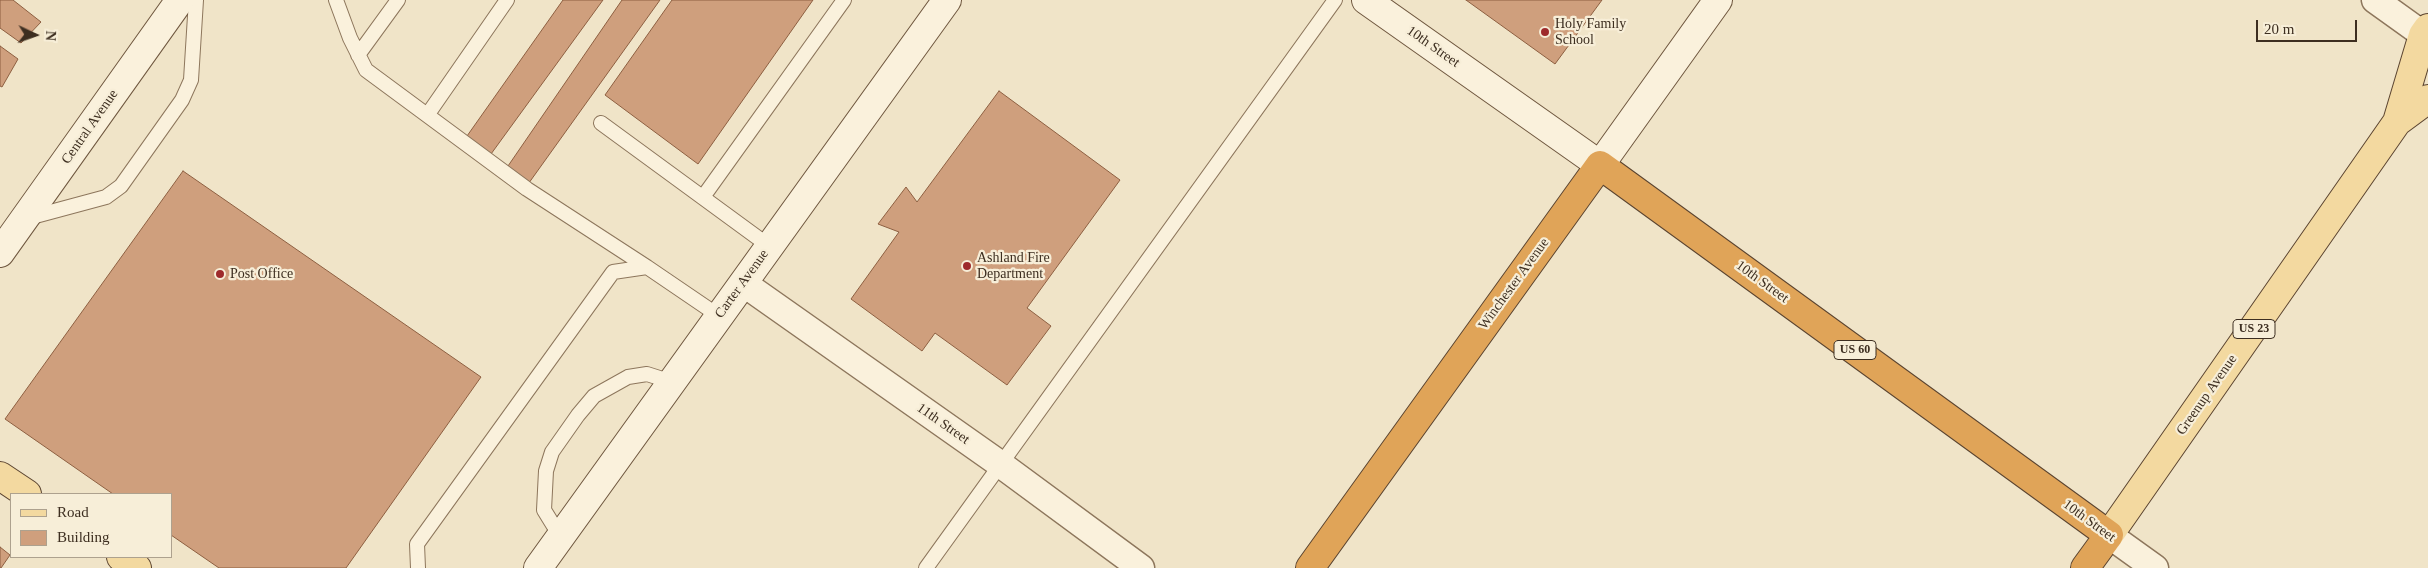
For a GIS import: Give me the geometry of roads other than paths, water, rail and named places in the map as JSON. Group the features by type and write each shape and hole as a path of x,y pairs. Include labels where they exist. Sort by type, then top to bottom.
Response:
{"highway":[{"name":"10th Street","path":"1600,166 2109,535"},
{"name":"Winchester Avenue","path":"1310,568 1600,166"},
{"name":"Greenup Avenue","path":"2085,568 2109,535"}],"main road":[{"name":"Greenup Avenue","path":"2109,535 2397,122 2426,34"},
{"name":"Greenup Avenue","path":"2397,122 2428,99"},
{"path":"0,476 26,493"}],"street":[{"name":"Central Avenue","path":"0,253 180,0"},
{"name":"Carter Avenue","path":"538,568 947,0"},
{"name":"10th Street","path":"1366,0 1600,166"},
{"name":"Winchester Avenue","path":"1600,166 1718,0"},
{"path":"2375,0 2426,34"},
{"name":"11th Street","path":"744,283 1000,464 1141,568"},
{"name":"10th Street","path":"2109,535 2156,568"}],"lane":[{"path":"25,219 106,197 121,186 182,100 191,80 196,0"},
{"path":"336,0 358,56 366,70 527,189 719,316"},
{"path":"358,56 398,0"},
{"path":"428,114 507,0"},
{"path":"703,197 844,0"},
{"path":"926,568 1335,0"},
{"path":"601,123 769,246"},
{"path":"418,568 417,544 613,272 647,267"},
{"path":"560,536 544,510 546,471 552,452 578,415 594,396 628,377 647,374 672,382"}],"place":[{"name":"Holy Family School","path":"1545,32"},
{"name":"Ashland Fire Department","path":"967,266"},
{"name":"Post Office","path":"220,274"}]}
